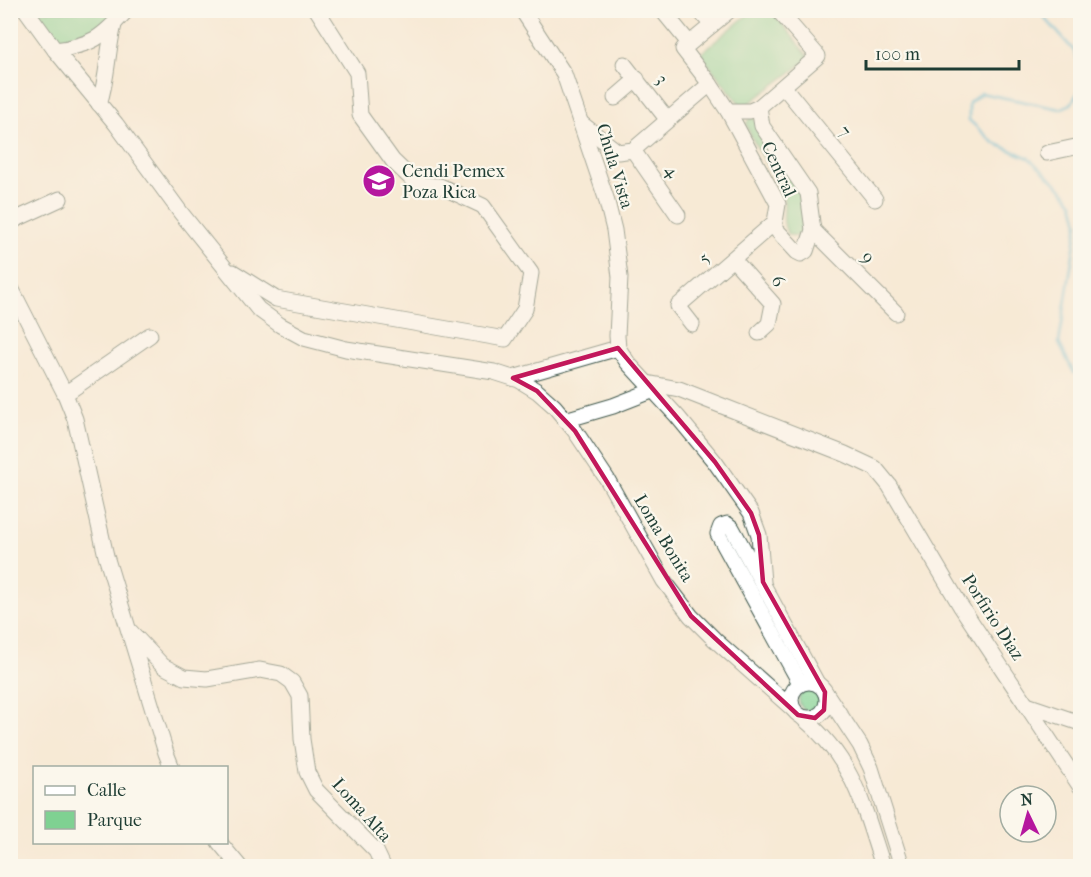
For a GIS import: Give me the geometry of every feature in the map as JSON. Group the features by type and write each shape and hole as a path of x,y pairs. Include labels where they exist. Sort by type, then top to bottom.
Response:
{"street":[{"name":"Loma Bonita","path":"26,10 54,50 116,124 181,213 258,309 280,325 304,338 346,349 494,372 513,378 537,391 565,420 607,479 664,581 691,616 822,734 847,767 883,867"},
{"path":"54,50 79,47 95,41 127,10"},
{"path":"226,268 276,299 505,339 525,309 531,273 483,206 440,186 418,185 393,161 360,115 357,73 317,10"},
{"name":"Chula Vista","path":"522,10 564,74 606,198 614,230 620,277 618,348"},
{"name":"Central","path":"662,10 728,111 778,204 775,222 772,225 796,252 801,254 806,251 813,230 808,194 762,126 759,107"},
{"path":"699,10 712,25"},
{"path":"686,46 730,10"},
{"path":"728,111 750,111 759,107 818,56 778,10"},
{"path":"99,104 104,89 109,44 114,25"},
{"name":"3","path":"624,64 667,119"},
{"path":"615,98 638,79"},
{"path":"582,124 618,152 633,150 710,84"},
{"name":"7","path":"784,87 875,199"},
{"path":"1047,153 1080,146"},
{"name":"4","path":"633,150 678,215"},
{"path":"10,222 60,199"},
{"name":"5","path":"692,324 678,306 772,225"},
{"name":"9","path":"813,230 896,313"},
{"name":"6","path":"733,259 772,304 769,324 759,333"},
{"name":"Loma Alta","path":"10,286 65,394 75,419 105,556 171,766"},
{"path":"65,394 150,335"},
{"path":"513,378 618,348 628,363 651,386 716,462 751,513 759,535 763,582"},
{"path":"565,420 613,406 651,386"},
{"name":"Porfirio Diaz","path":"651,386 679,389 875,468 889,485 960,606 1080,786"},
{"path":"800,683 718,534 721,526 727,524 732,528 763,582 821,688 827,698 824,710 815,718 798,714 791,698 795,687 800,683 812,681 821,688 860,745 872,768 902,867"},
{"name":"Loma Alta","path":"128,629 162,666 184,677 207,679 260,670 281,674 292,682 300,696 302,739 312,782 316,790 375,850 383,867"},
{"path":"1027,705 1080,723"},
{"path":"220,844 239,867"}],"highlighted area":[{"path":"618,348 715,462 751,513 759,535 763,582 825,692 824,710 815,718 798,715 691,616 575,431 537,391 513,378"}],"green space":[{"path":"771,10 810,58 743,108 700,54 752,11"},
{"path":"35,11 122,11 108,27 72,42 59,40"},
{"path":"753,117 802,197 807,231 802,234 788,235 785,228 781,190 746,124"},
{"path":"811,688 820,691 823,700 820,709 811,712 802,709 799,700 802,691"}],"waterway":[{"path":"1038,10 1075,52 1080,66"},
{"path":"1080,89 1071,104 1060,109 981,93 969,103 969,120 994,143 1029,158 1063,190 1073,203 1078,223 1059,343 1074,373 1080,375"}],"place":[{"name":"Cendi Pemex Poza Rica","path":"379,181"}]}
